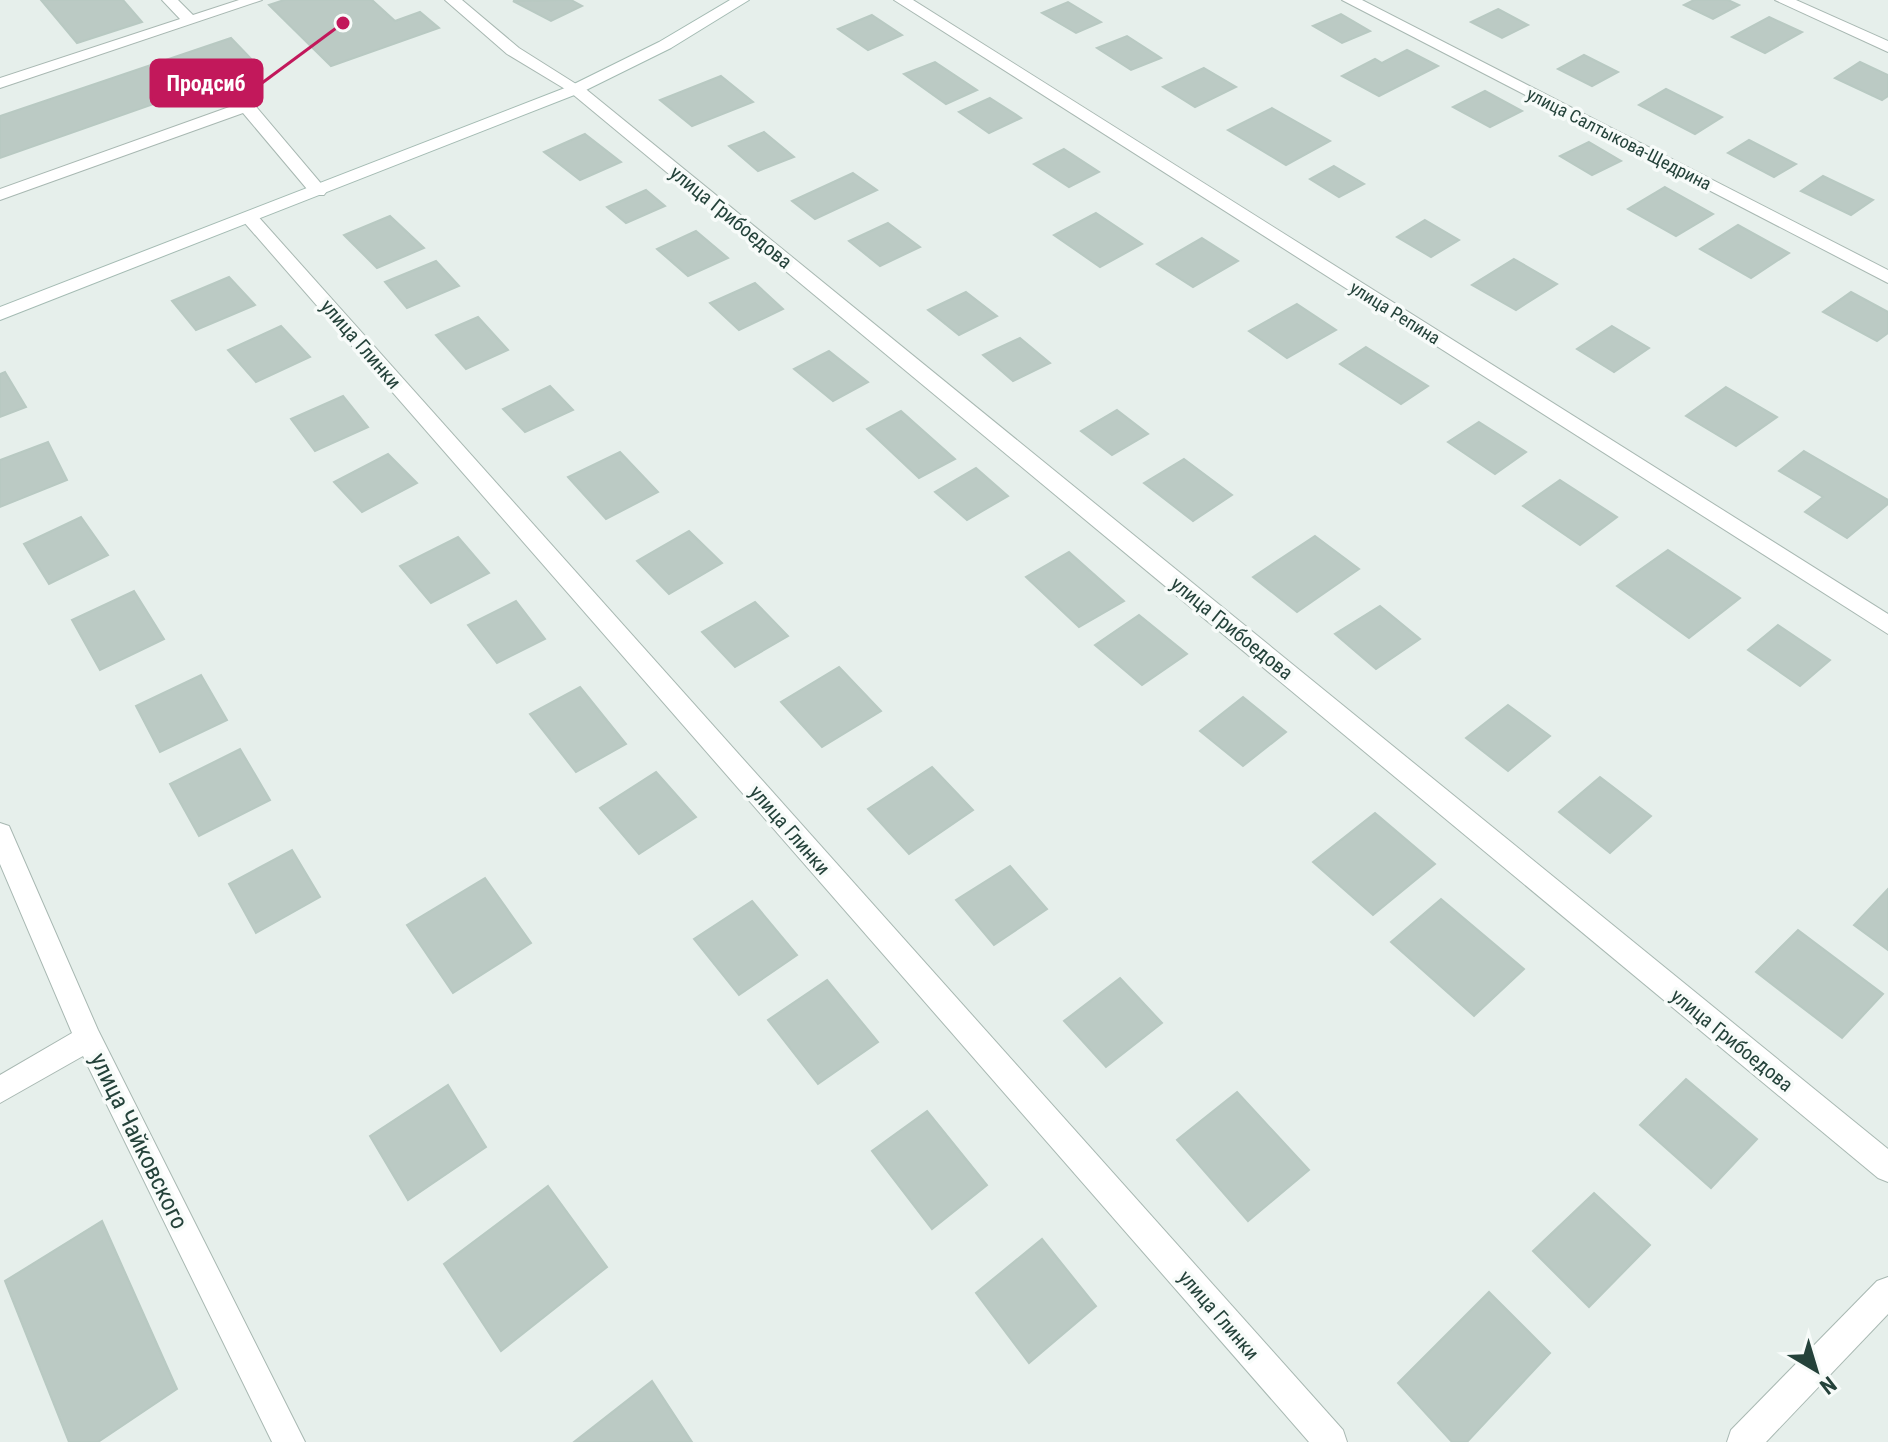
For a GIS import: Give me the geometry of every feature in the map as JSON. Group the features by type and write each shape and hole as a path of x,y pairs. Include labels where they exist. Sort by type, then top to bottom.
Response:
{"street":[{"path":"170,0 190,21"},
{"path":"0,83 254,0"},
{"name":"улица Грибоедова","path":"453,0 513,51 576,89 1888,1168"},
{"path":"0,314 576,89 665,45 741,0"},
{"name":"улица Репина","path":"902,0 1888,625"},
{"name":"улица Салтыкова-Щедрина","path":"1350,0 1888,277"},
{"path":"1783,0 1888,47"},
{"path":"0,195 246,106 318,191"},
{"name":"улица Глинки","path":"249,217 1331,1442"},
{"name":"улица Чайковского","path":"0,834 88,1038 289,1442"},
{"path":"0,1090 88,1038"},
{"path":"1743,1442 1888,1292"}],"building":[{"path":"41,0 123,0 142,22 77,43"},
{"path":"284,0 372,0 395,21 420,12 439,28 331,66 269,5"},
{"path":"571,0 582,6 551,21 513,1"},
{"path":"1694,0 1728,0 1739,5 1713,19 1684,5"},
{"path":"1068,2 1101,22 1076,33 1042,13"},
{"path":"1498,9 1528,25 1502,38 1471,22"},
{"path":"1341,14 1370,31 1342,43 1313,26"},
{"path":"872,15 902,35 868,50 838,29"},
{"path":"1769,17 1802,32 1765,53 1732,37"},
{"path":"1127,36 1161,58 1131,70 1097,48"},
{"path":"231,38 259,67 0,158 0,116"},
{"path":"1407,50 1438,66 1379,96 1342,76 1375,59 1382,63"},
{"path":"1584,55 1618,72 1592,86 1558,69"},
{"path":"935,62 977,90 946,104 904,74"},
{"path":"1860,62 1888,75 1888,96 1882,100 1835,78"},
{"path":"1204,68 1236,87 1195,107 1163,87"},
{"path":"721,76 753,102 692,126 660,100"},
{"path":"1666,89 1722,117 1695,134 1639,105"},
{"path":"1485,91 1522,111 1490,127 1453,107"},
{"path":"990,98 1021,118 989,133 959,112"},
{"path":"1272,108 1330,141 1286,165 1228,130"},
{"path":"764,132 794,157 758,171 729,146"},
{"path":"585,134 621,162 580,180 544,152"},
{"path":"1749,140 1796,164 1774,177 1728,153"},
{"path":"1589,142 1621,161 1592,175 1560,156"},
{"path":"1064,149 1099,172 1069,187 1034,164"},
{"path":"1334,166 1364,184 1339,197 1310,179"},
{"path":"853,173 877,190 815,219 792,201"},
{"path":"1823,176 1873,200 1851,215 1801,191"},
{"path":"1665,187 1713,214 1676,236 1628,209"},
{"path":"646,190 665,206 626,223 607,207"},
{"path":"1096,213 1142,244 1100,267 1054,235"},
{"path":"390,216 424,248 377,268 344,235"},
{"path":"1425,220 1459,240 1431,257 1397,237"},
{"path":"888,223 920,247 880,266 849,241"},
{"path":"1738,225 1789,253 1751,278 1700,249"},
{"path":"696,231 728,258 688,276 657,249"},
{"path":"1202,238 1238,261 1193,287 1157,264"},
{"path":"1514,259 1557,284 1516,310 1472,285"},
{"path":"436,261 459,286 407,308 385,282"},
{"path":"229,277 255,305 196,330 172,301"},
{"path":"755,283 783,309 739,330 710,303"},
{"path":"966,292 997,316 959,335 928,310"},
{"path":"1851,292 1888,312 1888,333 1877,341 1823,312"},
{"path":"1297,304 1336,330 1287,358 1249,331"},
{"path":"478,317 508,350 466,369 436,335"},
{"path":"281,326 310,357 256,382 228,350"},
{"path":"1612,326 1649,348 1614,372 1577,349"},
{"path":"1020,338 1050,363 1013,381 983,355"},
{"path":"1366,347 1428,386 1401,404 1340,364"},
{"path":"829,351 868,382 833,401 794,369"},
{"path":"5,372 26,407 0,417 0,374"},
{"path":"550,386 573,410 525,432 503,409"},
{"path":"1726,387 1777,417 1736,446 1686,416"},
{"path":"343,396 368,427 315,451 291,419"},
{"path":"1117,410 1148,434 1112,455 1081,431"},
{"path":"901,411 955,459 919,478 867,429"},
{"path":"1479,422 1526,452 1495,474 1448,442"},
{"path":"48,442 67,480 0,507 0,460"},
{"path":"1804,451 1888,500 1888,504 1847,538 1805,512 1823,497 1779,471"},
{"path":"620,452 658,492 606,519 568,477"},
{"path":"388,454 417,483 362,512 334,482"},
{"path":"1184,459 1232,495 1193,521 1144,483"},
{"path":"976,468 1008,496 967,520 935,492"},
{"path":"1560,480 1617,517 1580,545 1523,506"},
{"path":"81,517 108,555 49,584 24,544"},
{"path":"689,531 722,563 669,594 637,561"},
{"path":"1315,536 1359,569 1297,612 1253,577"},
{"path":"458,537 489,573 431,603 400,566"},
{"path":"1668,550 1740,598 1689,638 1617,586"},
{"path":"1069,552 1124,601 1079,627 1026,577"},
{"path":"134,591 164,639 100,670 72,620"},
{"path":"516,601 545,639 497,663 468,625"},
{"path":"755,602 788,636 735,667 702,632"},
{"path":"1380,606 1420,639 1376,669 1335,634"},
{"path":"1139,615 1187,654 1142,685 1095,645"},
{"path":"1778,625 1830,660 1800,686 1748,650"},
{"path":"839,667 881,711 822,747 781,702"},
{"path":"201,675 227,720 160,752 136,706"},
{"path":"580,687 626,744 576,772 530,714"},
{"path":"1243,697 1286,732 1243,766 1200,731"},
{"path":"1508,705 1550,736 1508,771 1466,738"},
{"path":"240,749 270,800 199,836 170,784"},
{"path":"932,767 973,810 909,854 868,809"},
{"path":"656,772 696,817 639,854 600,808"},
{"path":"1600,777 1651,816 1610,853 1559,812"},
{"path":"1375,813 1435,864 1373,915 1313,862"},
{"path":"292,850 320,897 256,933 229,884"},
{"path":"1010,866 1047,909 994,945 956,900"},
{"path":"485,878 531,943 453,993 407,925"},
{"path":"1888,889 1888,950 1854,925"},
{"path":"1441,899 1524,969 1474,1016 1391,942"},
{"path":"752,901 797,955 739,995 694,939"},
{"path":"1798,930 1883,994 1842,1038 1756,972"},
{"path":"1120,978 1162,1023 1106,1067 1064,1021"},
{"path":"827,980 878,1042 818,1084 768,1020"},
{"path":"1686,1079 1757,1139 1711,1188 1640,1125"},
{"path":"448,1085 486,1147 408,1200 370,1136"},
{"path":"1237,1092 1309,1170 1248,1221 1177,1140"},
{"path":"927,1111 987,1185 932,1229 872,1151"},
{"path":"548,1186 607,1267 501,1351 444,1264"},
{"path":"1594,1193 1650,1245 1589,1307 1533,1251"},
{"path":"102,1221 177,1389 98,1442 69,1442 5,1281"},
{"path":"1042,1239 1096,1306 1029,1363 976,1293"},
{"path":"1489,1292 1550,1353 1467,1442 1452,1442 1398,1383"},
{"path":"652,1381 692,1442 574,1442"}],"place":[{"name":"Продсиб","path":"343,23"}]}
